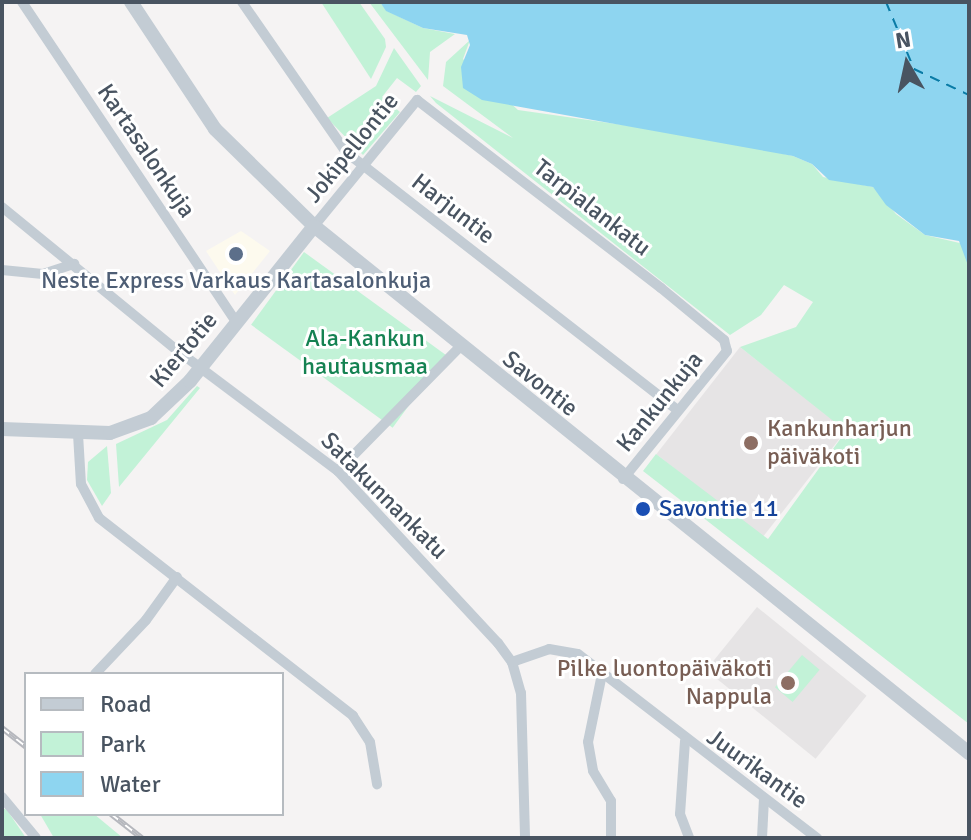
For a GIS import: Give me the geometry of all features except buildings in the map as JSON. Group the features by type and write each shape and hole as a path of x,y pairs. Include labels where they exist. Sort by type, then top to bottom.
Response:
{"street":[{"name":"Kartasalonkuja","path":"22,2 236,322"},
{"name":"Savontie","path":"131,2 215,129 314,226 459,348 969,753"},
{"name":"Harjuntie","path":"242,2 333,137 363,165 678,410"},
{"name":"Jokipellontie","path":"314,226 414,102 424,102"},
{"name":"Tarpialankatu","path":"424,102 661,288 724,340 727,351"},
{"name":"Satakunnankatu","path":"2,207 178,351 203,365 338,471 512,662 521,693 525,838"},
{"name":"Kiertotie","path":"2,429 110,433 151,418 203,365 314,226"},
{"path":"2,270 43,274 74,264"},
{"path":"338,471 459,348"},
{"name":"Kankunkuja","path":"623,479 727,351"},
{"path":"78,434 81,484 90,508 353,716 370,742 377,784"},
{"path":"97,672 146,620 177,577"},
{"name":"Juurikantie","path":"512,662 562,648 602,674 685,741 817,838"},
{"path":"602,674 588,742 593,771 611,801 611,838"},
{"path":"685,741 680,814 689,838"},
{"path":"2,797 36,838"},
{"path":"762,838 764,798"}],"shaded area":[{"path":"241,231 270,251 235,295 206,251"},
{"name":"Kankunharjun päiväkoti","path":"740,347 846,430 763,537 656,454"},
{"name":"Pilke luontopäiväkoti Nappula","path":"757,607 867,696 816,759 706,670"}],"green space":[{"path":"321,2 359,2 385,39 386,47 371,79"},
{"path":"369,2 380,2 387,11 423,28 455,34 430,52 428,80"},
{"path":"470,40 463,59 518,110 708,137 793,156 812,164 823,177 873,187 896,214 925,235 964,244 969,268 969,724 643,471 656,454 768,539 846,431 740,347 796,327 813,302 784,285 761,315 730,335 436,103 430,96 513,138 443,86 446,62"},
{"path":"394,48 421,86 416,92 397,78 382,97 400,112 363,155 327,118 376,86"},
{"name":"Ala-Kankun hautausmaa","path":"304,252 446,355 393,428 251,325"},
{"path":"197,386 200,388 119,487 116,444 167,420"},
{"path":"107,446 111,493 102,506 87,480 88,462"},
{"path":"802,655 820,670 793,702 775,687"},
{"path":"2,808 7,810 26,838 2,838"},
{"path":"41,816 96,816 123,838 54,838"}],"water":[{"path":"380,2 969,2 969,268 959,241 925,235 886,205 873,187 829,180 812,164 793,156 482,100 463,88 461,67 470,45 467,35 423,28 386,11"}],"ferry route":[{"path":"886,2 914,69 969,95"}],"railway":[{"path":"2,728 24,745"},
{"path":"114,816 142,838"}],"place":[{"name":"Neste Express Varkaus Kartasalonkuja","path":"236,254"},
{"name":"Kankunharjun päiväkoti","path":"751,443"},
{"name":"Savontie 11","path":"643,509"},
{"name":"Pilke luontopäiväkoti Nappula","path":"788,683"}]}
